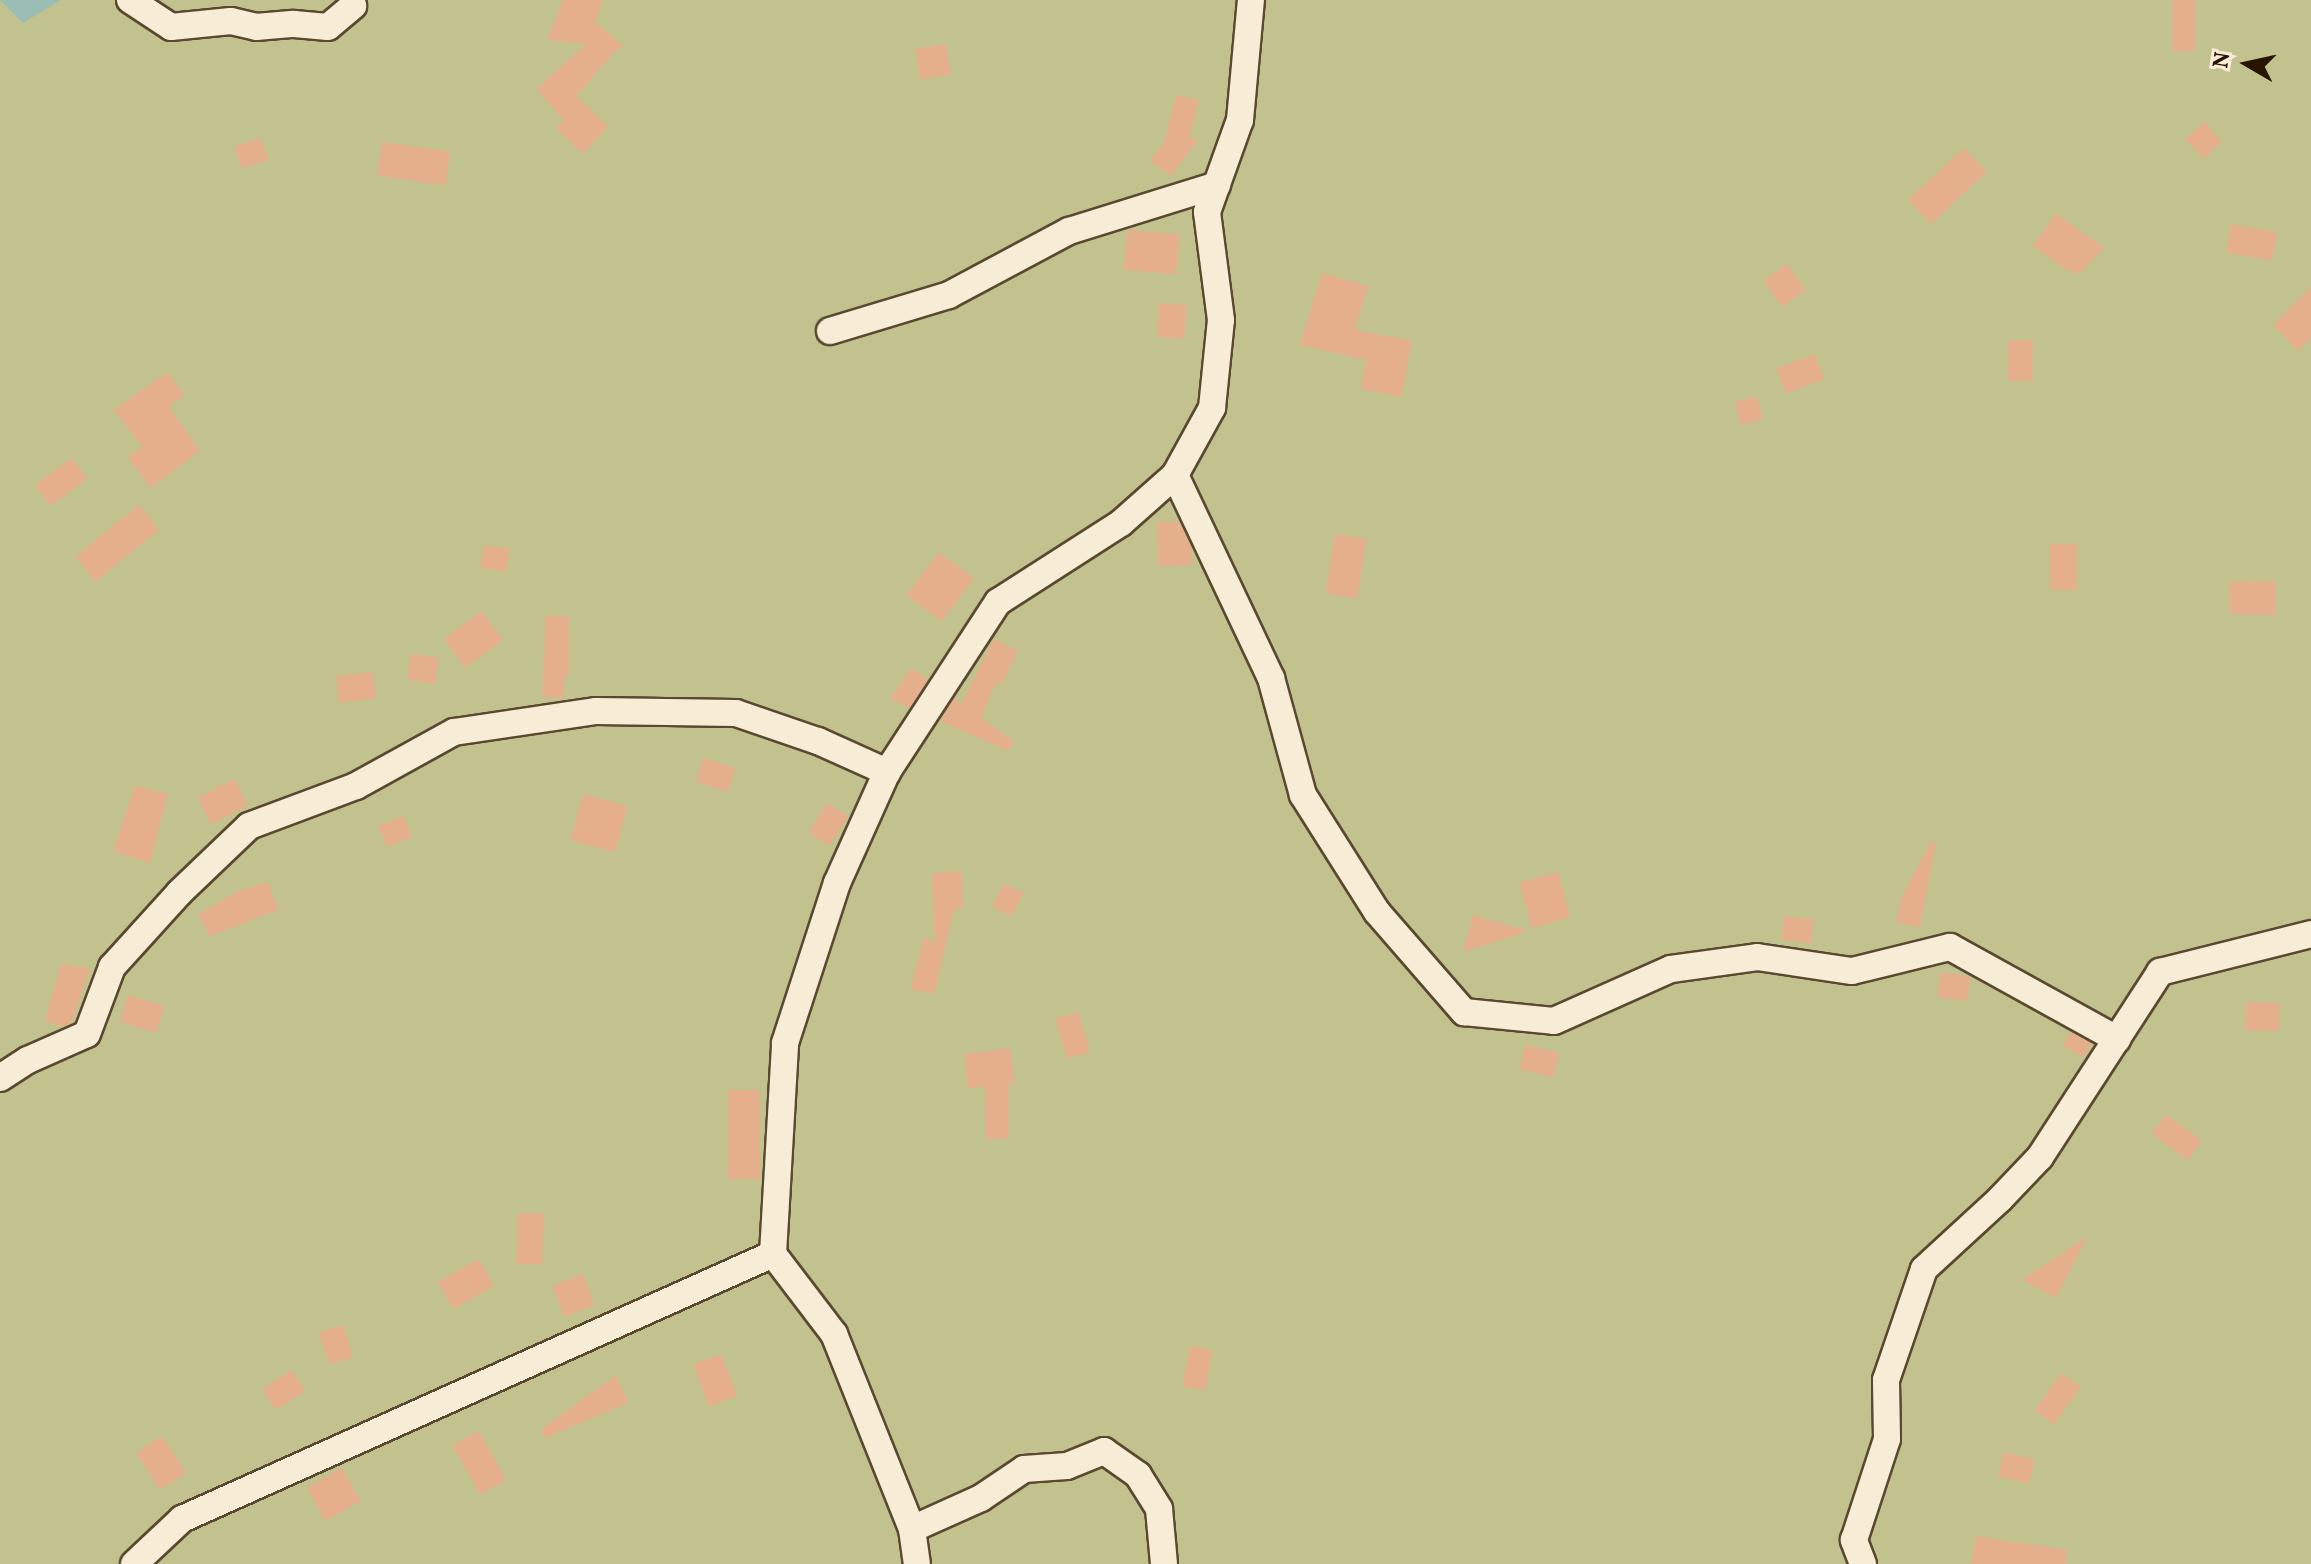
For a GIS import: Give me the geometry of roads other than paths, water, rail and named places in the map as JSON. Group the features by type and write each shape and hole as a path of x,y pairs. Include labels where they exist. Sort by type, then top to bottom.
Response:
{"street":[{"path":"130,0 171,27 231,21 256,27 294,24 328,27 353,6"},
{"path":"917,1564 912,1529 834,1334 773,1254 785,1043 837,883 887,772 998,602 1121,523 1175,475 1212,408 1221,320 1207,212 1240,120 1251,0"},
{"path":"830,331 949,295 1069,231 1217,185"},
{"path":"1175,475 1271,678 1303,795 1377,912 1464,1012 1554,1021 1671,969 1757,957 1852,971 1950,947 2117,1039"},
{"path":"0,1078 28,1060 87,1034 112,967 179,893 249,826 356,786 454,732 596,711 736,713 818,741 887,772"},
{"path":"1863,1564 1854,1540 1887,1439 1886,1380 1924,1269 2000,1199 2040,1157 2160,972 2311,934"},
{"path":"134,1564 182,1519 773,1254"},
{"path":"912,1529 981,1498 1024,1469 1067,1466 1104,1451 1138,1475 1159,1509 1164,1564"}],"water":[{"path":"0,0 61,0 23,23"}]}
